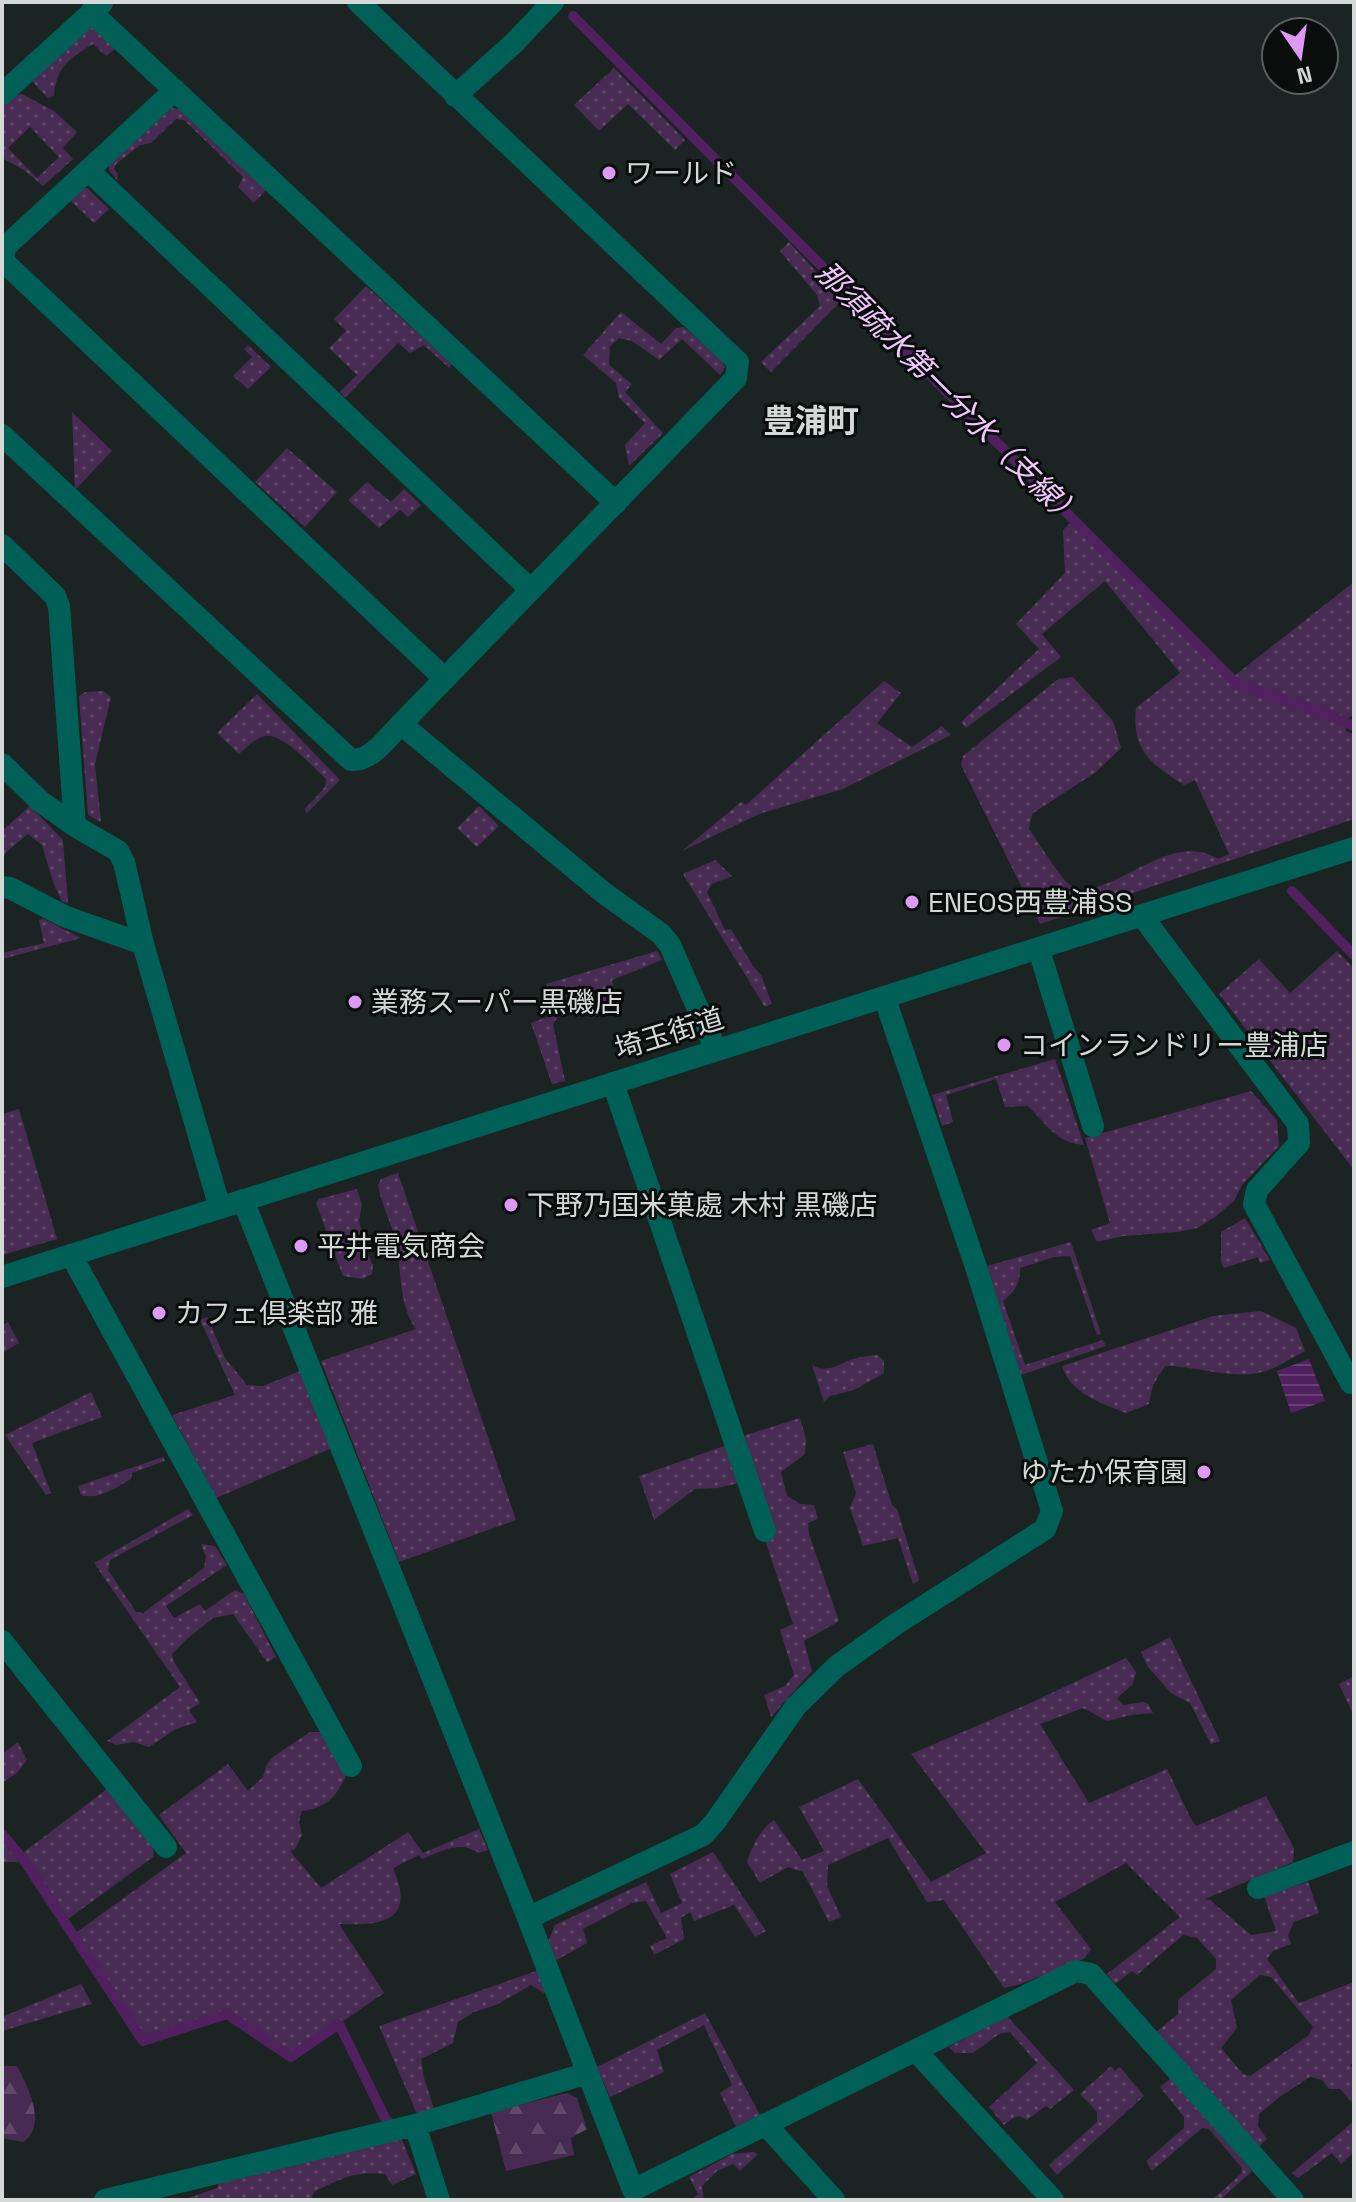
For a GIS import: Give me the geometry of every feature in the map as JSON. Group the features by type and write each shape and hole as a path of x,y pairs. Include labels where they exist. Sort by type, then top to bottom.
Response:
{"street":[{"path":"2,435 344,755 351,760 360,760 370,755 401,724 736,378 738,362 358,2"},
{"path":"455,96 514,43 553,2"},
{"path":"5,85 97,7 175,90 616,503"},
{"path":"175,90 5,247 3,261 445,679"},
{"path":"88,170 531,590"},
{"path":"2,545 55,596 59,606 75,826"},
{"path":"401,724 604,893 661,934 670,945 716,1050"},
{"path":"2,764 40,801 118,851 124,862 143,944 220,1208"},
{"name":"埼玉街道","path":"2,1277 1354,848"},
{"path":"2,887 10,888 64,916 143,944"},
{"path":"1142,916 1298,1124 1299,1143 1257,1190 1254,1204 1351,1383"},
{"path":"1039,950 1093,1126"},
{"path":"528,1918 703,1835 796,1706 837,1666 896,1624 1045,1529 1052,1511 976,1267 885,999"},
{"path":"613,1083 765,1531"},
{"path":"243,1200 528,1918 633,2195 765,2124 1076,1971 1091,1974 1293,2200"},
{"path":"71,1255 351,1766"},
{"path":"2,1641 166,1847"},
{"path":"1258,1888 1354,1852"},
{"path":"916,2051 1053,2200"},
{"path":"105,2200 415,2125 588,2073"},
{"path":"765,2124 834,2200"},
{"path":"415,2125 439,2200"}],"green space":[{"path":"92,24 115,49 106,56 93,44 77,54 61,70 54,96 48,98 30,79"},
{"path":"614,68 685,140 675,150 628,104 599,131 574,105"},
{"path":"22,94 54,111 77,132 63,148 73,159 43,186 24,170 2,158 2,104 10,97","holes":["30,127 59,157 37,178 8,148"]},
{"path":"172,108 180,109 267,189 254,203 238,187 243,177 184,120 176,119 151,143 140,145 116,164 117,180 109,170 109,164"},
{"path":"82,188 87,188 109,209 94,223 71,201"},
{"path":"789,242 842,300 771,372 761,362 820,306 817,295 780,251"},
{"path":"366,286 452,364 449,368 424,345 410,353 398,343 345,398 340,392 357,375 329,348 346,331 334,319"},
{"path":"621,312 661,344 676,328 684,327 725,367 720,375 682,339 659,360 632,341 619,338 610,346 609,365 632,384 625,392 663,433 629,466 625,445 645,423 619,398 616,383 583,355"},
{"path":"248,345 271,367 248,389 233,376 252,357 244,349"},
{"path":"72,412 112,451 75,490"},
{"path":"287,448 337,492 305,527 255,482"},
{"path":"367,482 391,502 404,489 421,505 408,517 400,510 379,528 348,500"},
{"path":"1077,517 1234,676 1354,582 1354,714 1347,719 1346,731 1354,735 1354,819 1040,924 961,765 963,756 1058,679 1073,677 1113,721 1121,748 1096,772 1032,814 1029,829 1066,881 1085,889 1101,886 1178,853 1198,852 1218,859 1229,854 1195,780 1184,785 1153,762 1140,745 1135,723 1136,708 1180,673 1105,581 1042,634 1061,657 966,728 961,722 1039,649 1016,624 1065,573 1063,530"},
{"path":"884,681 901,693 877,723 912,747 942,726 951,735 843,789 759,814 682,851 741,802 746,805"},
{"path":"103,691 111,697 95,764 101,822 88,815 79,696 85,692"},
{"path":"257,694 340,780 306,814 305,809 325,787 326,779 305,759 272,736 258,739 239,754 217,733"},
{"path":"30,806 63,840 68,903 62,902 53,882 42,845 28,834 6,852 2,861 2,831"},
{"path":"479,806 499,826 477,847 457,828"},
{"path":"715,860 732,876 712,884 707,892 725,930 731,929 761,975 772,1004 765,1007 683,874"},
{"path":"44,919 81,938 2,959 2,953 44,943 39,920"},
{"path":"657,951 662,960 612,980 618,1008 588,1013 582,1009 560,1014 553,1024 565,1081 552,1084 531,1023 555,1014 546,984"},
{"path":"1337,951 1354,968 1354,1170 1219,994 1259,959 1290,993"},
{"path":"1055,1059 1084,1145 1058,1136 1028,1106 1005,1107 996,1079 946,1095 953,1122 942,1126 932,1095"},
{"path":"1251,1091 1277,1120 1279,1146 1242,1185 1234,1201 1197,1228 1097,1242 1091,1230 1110,1223 1085,1138"},
{"path":"19,1109 57,1239 2,1255 2,1114"},
{"path":"398,1173 516,1520 399,1562 321,1361 416,1329 406,1310 396,1241 378,1185 381,1179"},
{"path":"357,1189 362,1205 359,1221 373,1265 372,1274 362,1279 343,1276 316,1203 319,1199"},
{"path":"1245,1218 1270,1260 1260,1263 1258,1257 1224,1268 1221,1262 1221,1232"},
{"path":"1071,1242 1101,1334 1097,1335 1070,1256 1054,1257 1020,1268 1016,1287 1003,1301 1025,1365 1103,1340 1106,1346 1021,1375 987,1266"},
{"path":"1261,1311 1296,1328 1305,1351 1271,1369 1254,1374 1165,1366 1153,1385 1149,1404 1126,1413 1080,1391 1066,1376 1062,1366 1213,1316"},
{"path":"207,1317 225,1358 247,1385 263,1386 300,1371 332,1448 216,1498 172,1415 235,1395 200,1320"},
{"path":"8,1322 19,1343 2,1353 2,1325"},
{"path":"877,1355 884,1361 884,1373 854,1390 830,1396 824,1402 812,1365 827,1369 853,1359"},
{"path":"91,1392 102,1417 32,1443 51,1493 46,1495 5,1435"},
{"path":"800,1418 806,1439 805,1454 781,1472 787,1496 800,1504 814,1505 818,1519 808,1523 809,1534 839,1621 804,1641 812,1671 771,1717 764,1695 785,1686 794,1675 780,1630 793,1624 765,1540 743,1439 746,1435"},
{"path":"873,1444 919,1580 913,1584 898,1538 863,1546 850,1508 856,1493 843,1452"},
{"path":"727,1445 742,1482 695,1489 654,1520 639,1476"},
{"path":"163,1457 165,1461 132,1473 131,1479 107,1492 95,1496 81,1495 78,1486"},
{"path":"188,1509 193,1515 110,1560 108,1570 136,1612 143,1613 204,1568 206,1557 201,1544 215,1546 227,1565 166,1606 174,1618 200,1604 205,1611 235,1590 244,1594 276,1657 267,1662 233,1614 213,1618 172,1654 200,1703 189,1710 197,1722 176,1729 149,1747 134,1742 116,1745 107,1741 180,1687 94,1563"},
{"path":"1170,1637 1220,1741 1211,1744 1190,1703 1171,1693 1148,1667 1141,1652"},
{"path":"1126,1658 1136,1672 1133,1684 1117,1698 1123,1705 1148,1704 1153,1713 1107,1721 1083,1708 1040,1724 1089,1803 1167,1769 1196,1826 1266,1796 1294,1848 1293,1862 1205,1899 1251,1935 1276,1931 1264,1896 1308,1882 1319,1913 1294,1922 1288,1935 1291,1944 1273,1951 1267,1959 1299,2003 1354,1982 1354,2063 1350,2065 1354,2070 1354,2105 1340,2089 1329,2089 1322,2080 1310,2077 1259,2114 1258,2126 1267,2139 1259,2147 1155,2033 1178,2014 1178,2000 1216,1969 1216,1959 1197,1938 1183,1935 1137,1975 1132,1971 1115,1984 1107,1974 1180,1917 1126,1863 1055,1902 1091,1949 1084,1959 1004,1988 944,1900 927,1902 888,1838 828,1865 827,1886 841,1917 829,1922 803,1872 788,1867 760,1883 747,1862 757,1839 774,1820 802,1860 824,1851 799,1807 858,1779 931,1882 986,1853 911,1754","holes":["1260,1975 1271,1977 1313,2027 1308,2036 1250,2076 1243,2074 1221,2048 1237,2028 1231,2000"]},
{"path":"1354,1676 1354,1716 1339,1684"},
{"path":"310,1732 321,1732 346,1776 330,1800 302,1811 299,1822 302,1835 295,1849 290,1851 321,1888 408,1832 423,1853 479,1829 488,1850 479,1853 457,1847 422,1859 419,1855 393,1868 401,1899 392,1916 370,1923 339,1924 384,1993 291,2057 227,2015 143,2041 77,1932 186,1853 159,1815 228,1764 248,1791 263,1777 273,1757"},
{"path":"18,1742 27,1760 17,1773 2,1783 2,1754"},
{"path":"107,1789 154,1846 153,1857 64,1922 22,1862 2,1862 2,1834 20,1855"},
{"path":"713,1852 766,1931 755,1937 734,1905 694,1921 690,1912 681,1918 684,1939 654,1955 650,1946 667,1938 646,1901 632,1903 583,1929 587,1943 555,1961 548,1942 555,1925 646,1882 661,1913 682,1903 670,1874"},
{"path":"539,1970 548,1991 544,1993 531,1985 496,2005 474,2012 458,2022 453,2043 421,2059 434,2109 417,2114 379,2026"},
{"path":"81,1984 92,2004 2,2031 2,2017"},
{"path":"705,2013 760,2115 736,2127 720,2093 732,2085 704,2025 657,2050 664,2072 610,2097 597,2067"},
{"path":"1007,2016 1074,2090 1050,2109 1046,2106 1027,2120 1018,2116 1004,2125 989,2107 1037,2063 1010,2032 999,2034 973,2053 955,2053 949,2047"},
{"path":"2,2066 17,2066 34,2106 34,2126 23,2142 2,2138"},
{"path":"1111,2066 1115,2071 1120,2067 1144,2096 1057,2175 1049,2165 1097,2122 1097,2112 1080,2094"},
{"path":"1171,2078 1252,2171 1220,2200 1212,2200 1242,2173 1241,2167 1209,2129 1202,2128 1152,2171 1146,2161 1184,2128 1184,2117 1160,2087"},
{"path":"567,2093 577,2098 587,2129 571,2138 574,2155 506,2171 491,2112"},
{"path":"1354,2121 1354,2152 1341,2164 1332,2153 1298,2178 1292,2173"},
{"path":"400,2135 416,2174 392,2185 385,2174 364,2174 340,2180 314,2192 311,2200 186,2199 217,2188 220,2180"},
{"path":"732,2154 758,2154 740,2171 733,2164 717,2171 702,2186 704,2200 692,2200 698,2194 689,2177"}],"shaded area":[{"path":"1309,1359 1325,1401 1291,1413 1277,1371"}],"waterway":[{"name":"那須疏水第一分水（支線）","path":"573,16 1237,684 1354,726"},
{"path":"1292,891 1354,955"},
{"path":"2,1834 23,1859 143,2041 227,2014 291,2057 339,2024 386,2120 397,2127"}],"place":[{"name":"ワールド","path":"609,173"},
{"name":"ENEOS西豊浦SS","path":"912,902"},
{"name":"業務スーパー黒磯店","path":"355,1002"},
{"name":"コインランドリー豊浦店","path":"1004,1045"},
{"name":"下野乃国米菓處 木村 黒磯店","path":"511,1205"},
{"name":"平井電気商会","path":"301,1246"},
{"name":"カフェ倶楽部 雅","path":"159,1313"},
{"name":"ゆたか保育園","path":"1204,1472"}],"district":[{"name":"豊浦町","path":"811,421"}]}
